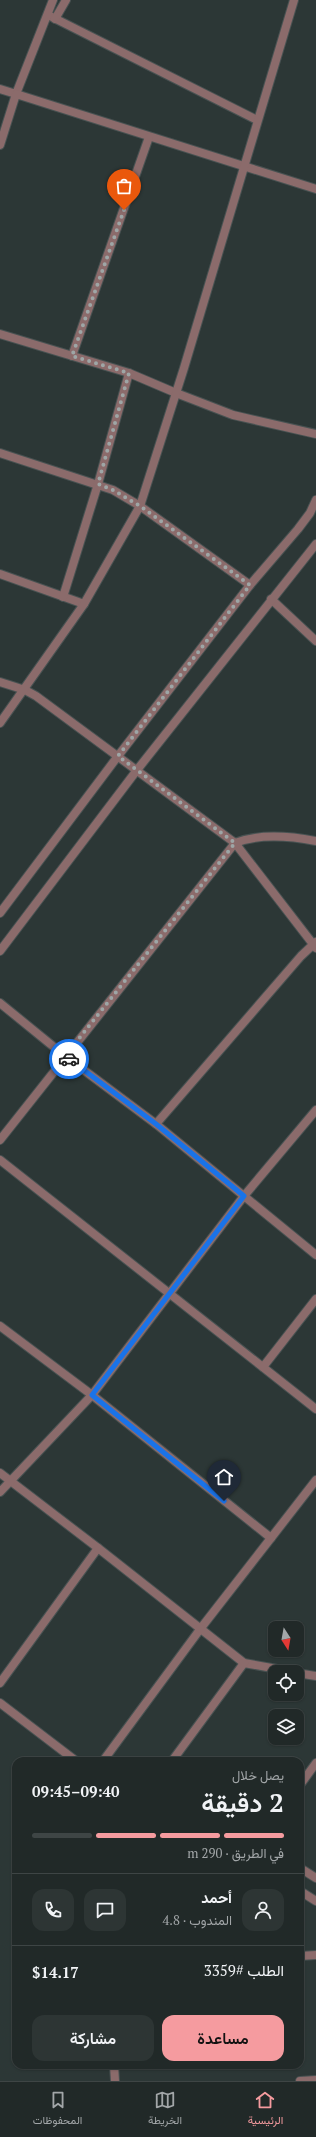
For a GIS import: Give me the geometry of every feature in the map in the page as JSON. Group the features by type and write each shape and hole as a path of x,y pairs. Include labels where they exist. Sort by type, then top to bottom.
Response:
{"street":[{"path":"51,17 52,0"},
{"path":"0,145 16,94 51,17 66,0"},
{"path":"0,723 25,690 84,604 140,506 176,393 294,0"},
{"path":"51,17 257,120"},
{"path":"0,89 316,189"},
{"path":"72,356 149,137"},
{"path":"0,334 129,373 233,415 316,434"},
{"path":"63,597 98,484 129,373"},
{"path":"0,453 113,490 140,506 250,585"},
{"path":"0,913 118,756 250,585 298,529 310,512 316,500"},
{"path":"0,952 137,770 316,544"},
{"path":"0,574 84,604"},
{"path":"271,599 316,641"},
{"path":"0,682 25,690 36,696 235,843 315,945 300,956 156,1124"},
{"path":"0,1140 235,843 249,838 262,837 316,841"},
{"path":"0,1003 65,1056 156,1124 316,1254"},
{"path":"0,1492 92,1395 244,1196 316,1110"},
{"path":"0,1160 316,1409"},
{"path":"263,1366 316,1299"},
{"path":"0,1326 92,1395 271,1538"},
{"path":"0,1473 244,1663 268,1667"},
{"path":"106,1757 201,1628 316,1480"},
{"path":"0,1683 98,1548"},
{"path":"175,1757 244,1663"},
{"path":"304,1674 316,1676"},
{"path":"0,1703 71,1757"},
{"path":"304,1780 316,1763"},
{"path":"304,1870 316,1878"},
{"path":"304,1894 316,1901"},
{"path":"304,1956 316,1955"},
{"path":"114,2069 115,2081"},
{"path":"300,2081 316,2080"}],"way so far":[{"path":"69,1059 65,1056 235,843 118,756 250,585 140,506 113,490 98,484 129,373 72,356 124,210"}],"route":[{"path":"69,1059 156,1124 244,1196 92,1395 224,1501"}]}
